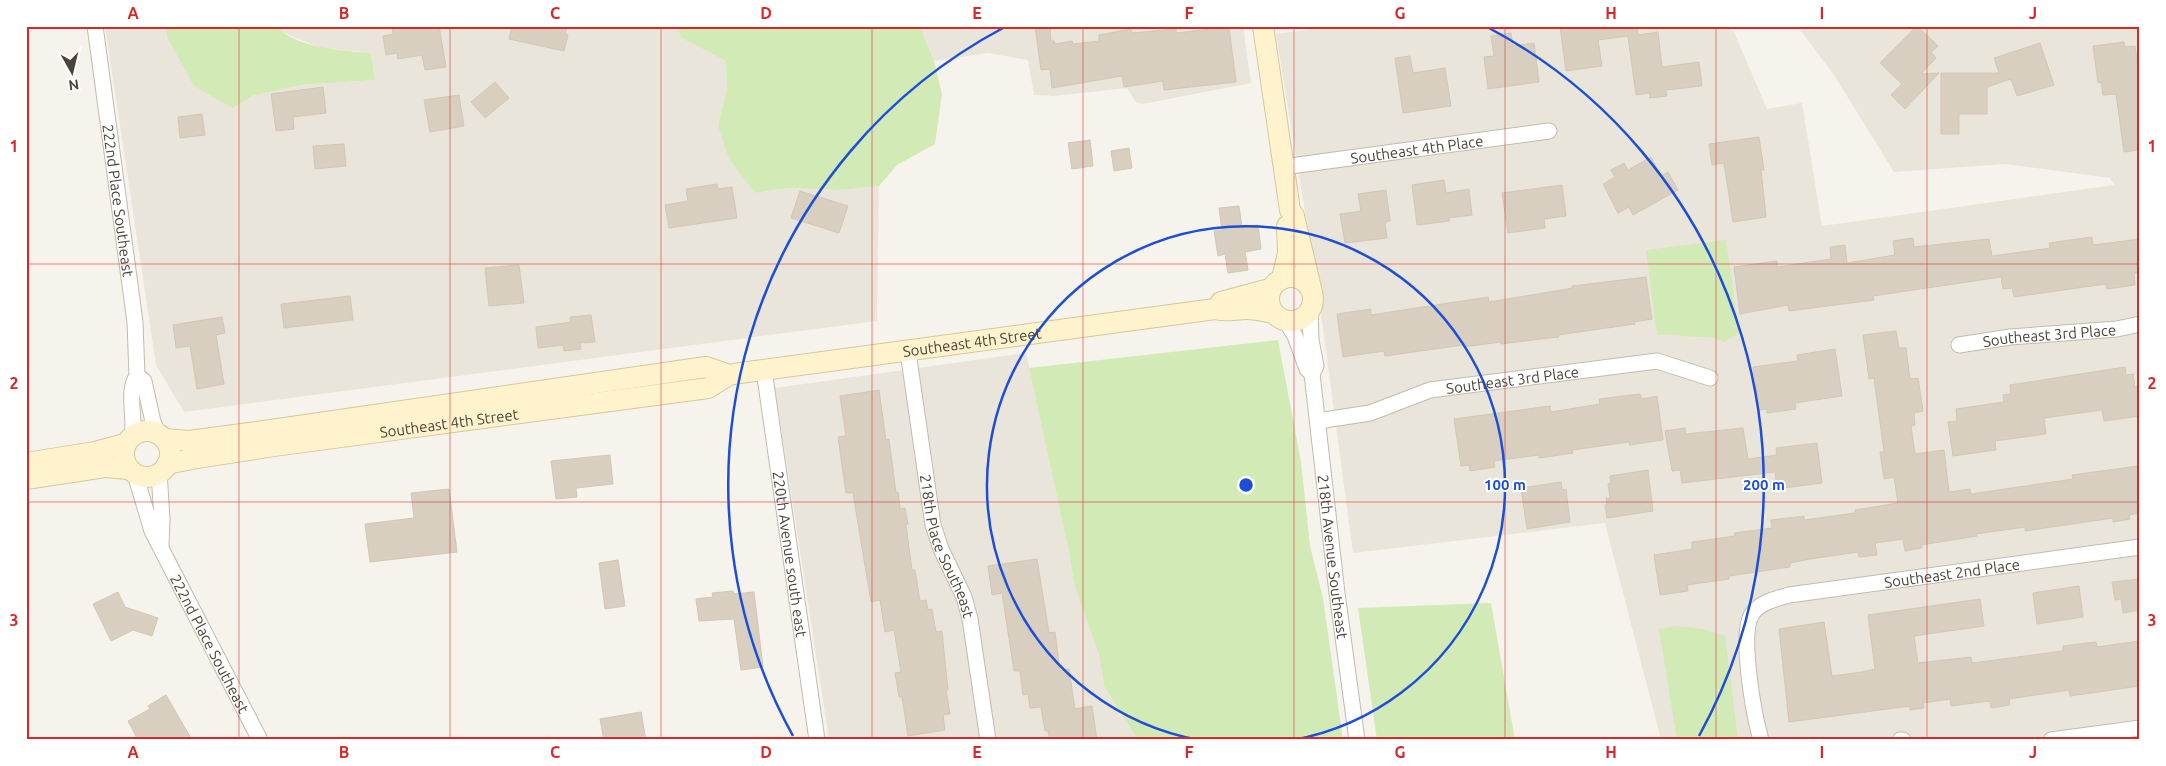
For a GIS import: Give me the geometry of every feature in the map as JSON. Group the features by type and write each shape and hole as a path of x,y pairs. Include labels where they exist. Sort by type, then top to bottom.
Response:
{"street":[{"name":"222nd Place Southeast","path":"95,26 135,322 138,376 133,382 134,426 128,440"},
{"path":"1263,26 1290,210 1294,216 1313,302 1305,316 1296,320 1279,317 1268,298 1276,284 1288,253 1286,218 1290,210"},
{"name":"Southeast 4th Place","path":"1283,167 1549,131"},
{"path":"1276,284 1300,280 1311,288"},
{"name":"Southeast 4th Street","path":"1215,309 1220,302 1276,284"},
{"name":"Southeast 4th Street","path":"163,468 197,458 302,442 708,388 729,375 764,370 1215,309 1223,312 1245,309 1262,310 1279,317"},
{"name":"218th Avenue Southeast","path":"1310,309 1311,340 1316,366 1312,374"},
{"name":"218th Avenue Southeast","path":"1279,317 1295,336 1307,368 1312,374 1356,740"},
{"name":"Southeast 3rd Place","path":"1959,345 2010,337 2108,330 2140,324"},
{"name":"218th Place Southeast","path":"908,352 933,526 941,549 964,596 970,619 988,740"},
{"name":"Southeast 3rd Place","path":"1318,421 1370,413 1430,390 1657,361 1710,378"},
{"name":"Southeast 4th Street","path":"162,437 189,441 706,367 729,375"},
{"name":"220th Avenue south east","path":"764,370 816,740"},
{"name":"222nd Place Southeast","path":"138,376 144,381 153,422 162,437"},
{"path":"26,463 95,452 146,431 162,437 170,452 163,468 160,548"},
{"path":"128,440 124,455 132,471"},
{"path":"26,479 105,467 149,476 163,468"},
{"name":"222nd Place Southeast","path":"132,471 152,531 160,548 260,740"},
{"name":"Southeast 2nd Place","path":"1761,740 1748,662 1746,634 1752,614 1766,602 1789,595 2140,548"},
{"path":"2051,740 2140,728"}],"shaded area":[{"path":"105,26 166,26 167,37 233,108 252,96 301,85 375,80 371,53 321,48 282,32 277,26 678,26 681,38 726,61 727,88 718,127 755,193 788,188 840,190 879,186 877,321 184,412 156,365"},
{"path":"920,26 1243,26 1251,83 1143,104 1136,102 1127,88 1054,96 1034,95 1028,60 988,53 934,61"},
{"path":"1337,26 1727,26 1734,32 1767,109 1802,103 1822,226 2114,185 2110,178 2005,164 1894,172 1834,75 1797,26 2140,26 2140,740 1661,740 1605,523 1353,553 1318,291 1276,34"},
{"path":"1026,353 1069,552 1074,584 1099,655 1104,686 1138,740 829,740 775,388"}],"green space":[{"path":"166,26 277,26 295,39 307,44 371,53 375,80 301,85 252,96 233,108 194,86 167,37"},
{"path":"678,26 920,26 934,61 942,94 935,144 897,165 879,186 840,190 788,188 755,193 729,159 718,126 727,88 726,61 681,38"},
{"path":"1726,240 1739,333 1724,342 1710,338 1657,335 1646,250"},
{"path":"1278,340 1301,462 1310,546 1323,598 1343,740 1138,740 1104,686 1099,655 1074,584 1069,552 1029,368"},
{"path":"1491,603 1515,740 1377,740 1358,608"},
{"path":"1678,626 1703,629 1725,636 1738,740 1677,740 1659,629"}],"building":[{"path":"392,26 439,26 446,67 425,70 422,55 398,59 397,53 386,55 383,36 393,34"},
{"path":"512,26 567,26 565,34 568,35 564,51 509,39"},
{"path":"1035,26 1050,26 1051,41 1054,41 1055,44 1072,41 1073,44 1099,41 1099,35 1131,29 1132,33 1176,29 1176,33 1229,27 1236,82 1164,90 1163,81 1124,87 1122,76 1052,88 1050,69 1041,70"},
{"path":"1560,26 1637,26 1638,35 1658,32 1662,67 1699,62 1702,86 1666,90 1667,96 1650,98 1649,93 1636,95 1628,36 1598,40 1602,66 1566,71"},
{"path":"1917,26 1938,46 1931,52 1936,58 1921,74 1939,73 1905,109 1891,95 1902,84 1880,63"},
{"path":"1511,33 1513,46 1534,43 1539,82 1488,89 1484,57 1494,56 1491,36"},
{"path":"2124,42 2125,47 2135,46 2140,77 2140,150 2124,152 2116,94 2103,95 2101,82 2098,83 2093,46"},
{"path":"2040,43 2054,85 2017,96 2011,79 1987,87 1987,114 1959,114 1959,134 1941,134 1941,73 1999,73 1994,58"},
{"path":"1410,56 1413,73 1445,68 1451,106 1403,113 1395,58"},
{"path":"495,82 509,98 485,118 471,102"},
{"path":"323,87 326,113 293,117 294,129 276,131 271,94"},
{"path":"459,95 464,126 430,132 424,100"},
{"path":"202,114 205,135 180,138 178,117"},
{"path":"1759,137 1764,170 1761,170 1766,217 1733,222 1724,163 1712,165 1709,144"},
{"path":"1090,140 1093,166 1072,169 1068,143"},
{"path":"344,144 346,166 315,169 313,146"},
{"path":"1129,148 1132,168 1114,171 1111,151"},
{"path":"1651,157 1661,176 1668,172 1678,190 1633,215 1629,207 1618,213 1603,184 1615,177 1611,170 1624,163 1628,170"},
{"path":"1444,180 1446,193 1469,189 1472,215 1449,218 1450,221 1417,225 1412,185"},
{"path":"717,184 718,189 732,187 737,218 669,228 665,205 688,201 686,189"},
{"path":"1562,185 1566,216 1544,219 1545,228 1508,233 1502,193"},
{"path":"1386,190 1390,221 1385,222 1387,238 1345,243 1340,214 1361,211 1358,194"},
{"path":"800,191 848,206 839,233 791,218"},
{"path":"1239,206 1242,227 1258,225 1261,249 1245,252 1248,270 1228,273 1225,254 1218,256 1214,231 1222,230 1219,208"},
{"path":"2092,237 2093,245 2140,239 2140,272 2134,273 2135,285 2107,289 2106,284 2014,297 2012,288 2003,289 2001,277 1873,296 1874,300 1789,311 1788,305 1740,314 1734,267 1777,261 1777,267 1831,259 1830,247 1845,245 1847,263 1895,255 1893,241 1913,238 1914,247 1989,239 1992,256 2050,248 2049,243"},
{"path":"519,265 524,303 489,306 485,268"},
{"path":"1646,277 1652,319 1634,322 1635,324 1558,335 1559,337 1501,344 1501,342 1463,347 1463,345 1385,356 1384,351 1343,357 1337,314 1371,309 1371,315 1488,297 1489,302 1573,288 1572,286"},
{"path":"350,296 353,320 284,328 281,304"},
{"path":"591,315 595,342 580,343 581,349 564,351 563,345 538,348 536,327 571,322 570,317"},
{"path":"222,317 225,333 216,335 224,384 197,389 190,346 176,348 173,325"},
{"path":"1896,331 1899,348 1906,348 1910,379 1918,378 1923,411 1914,413 1915,425 1911,426 1915,454 1944,450 1949,492 1970,489 1971,494 2073,479 2072,475 2138,466 2140,513 2129,515 2130,519 2113,522 2113,518 2025,531 2025,527 1976,534 1977,536 1921,545 1922,548 1905,551 1903,539 1875,543 1877,555 1859,557 1858,552 1810,559 1790,563 1790,567 1729,576 1729,579 1687,585 1688,591 1660,595 1654,555 1692,549 1692,542 1735,536 1734,533 1772,528 1771,520 1804,516 1804,520 1855,513 1855,510 1898,503 1894,477 1884,479 1880,452 1884,452 1874,378 1869,379 1863,335"},
{"path":"1835,349 1842,396 1795,403 1796,409 1767,413 1767,409 1759,410 1753,367 1798,361 1797,355"},
{"path":"2125,367 2126,375 2133,374 2135,387 2140,386 2140,416 2104,421 2102,410 2044,418 2046,434 1995,441 1996,450 1953,456 1948,422 1957,421 1956,409 2004,402 2003,395 2011,394 2010,385"},
{"path":"879,390 886,440 889,439 896,493 898,492 900,509 905,508 908,524 906,525 912,570 915,570 920,601 926,600 928,610 932,609 936,632 942,631 948,690 946,690 950,714 943,715 945,730 908,736 902,697 899,697 895,673 901,672 894,630 885,632 880,600 871,602 853,493 846,493 838,437 846,436 840,396"},
{"path":"1640,394 1642,399 1657,396 1663,440 1630,445 1629,442 1572,450 1573,453 1539,458 1539,455 1494,461 1495,467 1470,471 1469,465 1461,466 1454,419 1550,406 1551,412 1600,404 1599,399"},
{"path":"1685,428 1686,434 1743,428 1748,459 1777,455 1776,448 1817,443 1822,483 1777,489 1775,472 1682,483 1680,470 1672,471 1665,431"},
{"path":"610,455 613,484 576,488 577,497 556,499 551,461"},
{"path":"1648,470 1653,511 1607,518 1605,505 1607,505 1606,498 1610,498 1608,484 1611,483 1610,476"},
{"path":"1561,482 1562,490 1566,489 1570,522 1527,529 1521,488"},
{"path":"449,489 457,552 370,562 365,524 414,518 411,493"},
{"path":"1037,559 1049,633 1055,632 1060,671 1069,669 1075,709 1092,706 1097,740 1050,740 1048,731 1045,731 1041,707 1030,708 1028,694 1023,695 1020,671 1014,671 1002,593 992,595 988,566"},
{"path":"618,560 625,606 605,609 599,563"},
{"path":"2140,579 2140,610 2123,613 2121,599 2115,600 2112,582"},
{"path":"2079,586 2083,617 2037,624 2033,593"},
{"path":"733,591 734,594 754,592 763,667 741,670 734,619 699,621 696,599 713,597 712,593"},
{"path":"118,592 125,607 158,618 152,636 133,630 111,641 93,604"},
{"path":"1980,599 1984,626 1914,636 1918,663 1971,657 1972,663 2063,651 2063,646 2096,642 2097,647 2140,641 2140,686 2070,696 2069,690 2009,699 2010,705 1991,708 1990,701 1951,706 1950,699 1923,703 1924,708 1910,710 1910,706 1789,722 1779,629 1824,622 1832,676 1862,672 1875,669 1868,615"},
{"path":"166,695 192,740 138,740 128,721 150,709 148,706"},
{"path":"641,712 646,740 604,740 600,719"}]}
